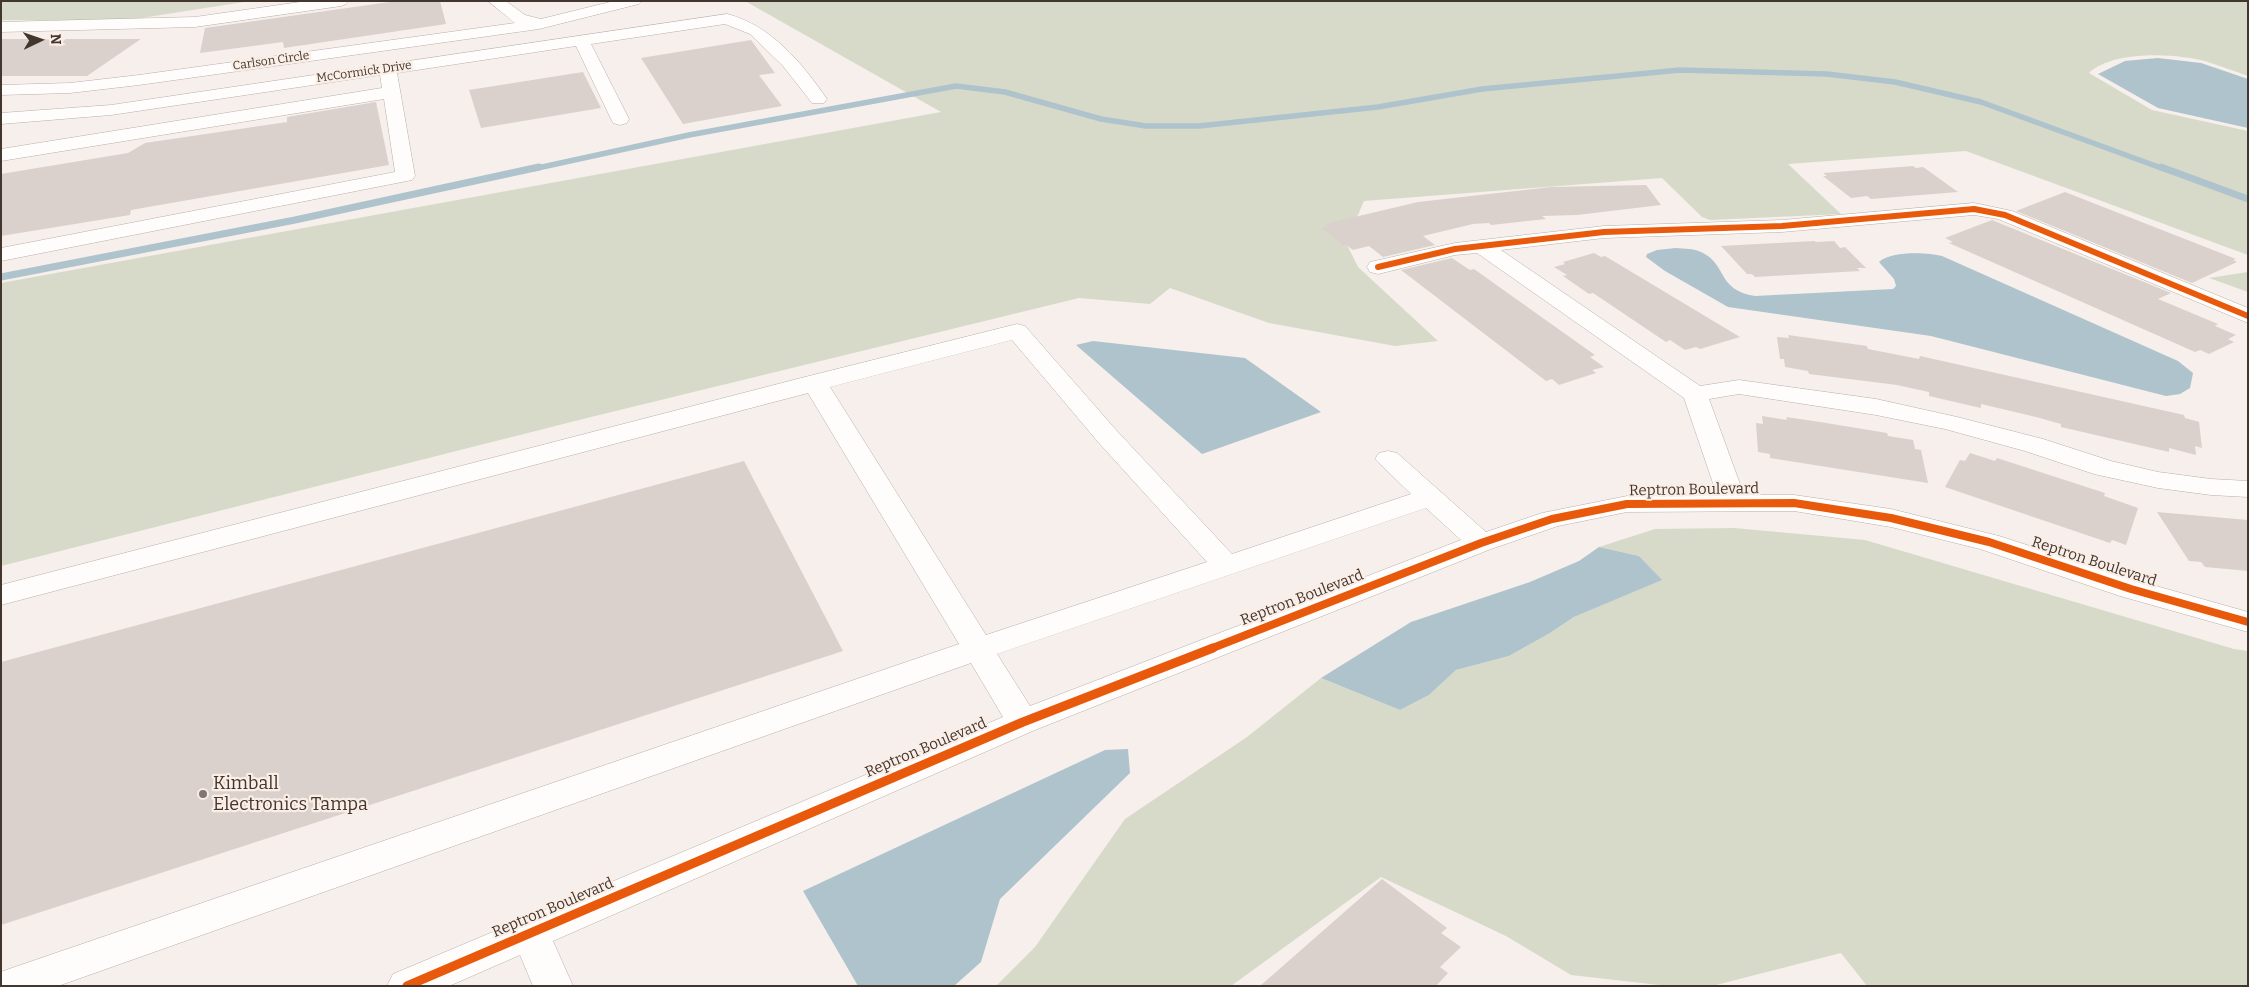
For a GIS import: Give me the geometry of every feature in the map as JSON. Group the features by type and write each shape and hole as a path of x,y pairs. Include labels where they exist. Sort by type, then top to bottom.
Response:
{"street":[{"path":"1,27 195,22 342,1"},
{"path":"496,1 520,19 539,24 550,44"},
{"name":"Carlson Circle","path":"1,90 70,88 139,80 539,24 634,1"},
{"name":"McCormick Drive","path":"1,119 111,110 727,19 756,31 789,62 818,99"},
{"path":"581,40 620,119"},
{"path":"1,255 405,176 388,69"},
{"path":"1,155 392,92"},
{"path":"1378,267 1455,249 1604,232 1782,226 1963,209 1991,211 2248,316"},
{"path":"1481,246 1695,394 1733,502"},
{"path":"1,596 814,382 1017,331 1108,437 1227,566"},
{"path":"814,382 1023,722"},
{"path":"1695,394 1739,387 1876,407 1948,422 2034,445 2104,468 2158,480 2211,487 2248,489"},
{"path":"1388,458 1481,543"},
{"path":"9,986 978,649 1430,497"},
{"name":"Reptron Boulevard","path":"407,986 1023,722 1481,543 1552,519 1627,504 1794,503 1891,518 1989,542 2131,589 2248,622"},
{"path":"530,933 552,986"}],"green space":[{"path":"1,1 250,1 135,19 84,21 1,20"},
{"path":"745,1 2248,1 2248,76 2208,62 2163,55 2146,55 2113,60 2089,73 2152,110 2248,131 2248,255 1966,151 1788,164 1841,214 1710,220 1702,217 1662,178 1364,201 1346,243 1358,267 1438,341 1395,346 1269,323 1170,288 1150,304 1079,298 591,417 1,566 1,283 941,112"},
{"path":"2248,272 2248,292 2209,278"},
{"path":"1734,528 1865,540 2234,649 2248,651 2248,986 1867,986 1841,953 1712,986 1668,986 1571,975 1506,936 1381,877 1231,986 996,986 1035,947 1125,819 1247,737 1321,678 1400,710 1429,695 1456,670 1509,656 1574,617 1661,580 1639,556 1599,547 1655,529"}],"water":[{"path":"2158,58 2201,63 2248,79 2248,128 2158,108 2098,74 2125,61"},
{"path":"1676,248 1700,251 1711,258 1728,283 1734,288 1755,296 1893,289 1896,286 1894,279 1879,262 1884,258 1909,253 1942,256 2178,361 2193,373 2190,388 2180,394 2166,396 1931,336 1728,307 1665,271 1646,257 1647,254 1657,250"},
{"path":"1093,341 1245,358 1321,412 1202,454 1076,345"},
{"path":"1599,547 1639,556 1662,580 1574,617 1509,656 1456,670 1429,695 1400,710 1321,678 1411,622 1530,582 1579,561"},
{"path":"1128,749 1130,773 1000,899 981,962 954,986 858,986 803,891 1105,750"}],"building":[{"path":"397,1 440,1 446,24 284,48 283,42 200,53 205,28"},
{"path":"1,39 141,39 87,76 1,76"},
{"path":"751,40 775,73 759,75 782,106 683,124 641,58"},
{"path":"583,72 601,108 481,128 469,90"},
{"path":"376,102 389,165 131,210 130,215 1,236 1,174 128,153 145,143 287,122 287,117"},
{"path":"1913,166 1916,168 1923,167 1958,192 1871,199 1867,196 1851,198 1823,176 1827,176 1823,173"},
{"path":"1646,185 1661,205 1577,215 1542,216 1546,219 1491,225 1489,223 1473,224 1423,236 1435,245 1383,257 1369,246 1353,250 1343,245 1321,228 1328,227 1325,224 1418,202 1551,187"},
{"path":"2065,192 2236,259 2233,260 2237,262 2192,283 2016,211"},
{"path":"1992,220 2171,293 2158,299 2218,324 2215,326 2236,335 2228,339 2234,342 2209,354 2200,350 2195,352 1949,243 1953,242 1945,238"},
{"path":"1834,241 1840,248 1845,247 1866,268 1857,268 1860,271 1755,277 1752,274 1747,274 1721,246"},
{"path":"1594,253 1601,257 1605,256 1740,337 1700,349 1696,347 1685,350 1670,340 1666,342 1593,293 1589,294 1563,276 1567,275 1554,267 1565,264 1563,262"},
{"path":"1452,258 1470,270 1474,269 1595,355 1590,357 1604,367 1592,370 1596,373 1559,385 1552,379 1546,381 1401,270"},
{"path":"1788,335 1867,346 1868,349 1919,359 1920,356 2184,415 2185,418 2199,422 2202,448 2195,446 2196,455 2169,448 2169,452 2061,427 2061,424 1981,404 1981,408 1929,396 1929,392 1897,385 1809,374 1808,371 1785,367 1784,359 1780,359 1777,337 1789,338"},
{"path":"1762,416 1820,422 1887,433 1888,436 1913,440 1915,449 1921,450 1928,483 1770,458 1770,454 1758,452 1756,423 1763,424"},
{"path":"1970,453 1995,461 1997,458 2105,493 2104,496 2138,508 2126,545 2112,540 2110,543 1945,487 1960,460 1965,461"},
{"name":"Kimball Electronics Tampa","path":"744,461 843,651 1,925 1,662"},
{"path":"2157,512 2248,520 2248,571 2205,567 2201,562 2189,561"},
{"path":"1382,879 1447,928 1441,933 1461,947 1440,967 1448,973 1436,986 1260,986"}],"waterway":[{"path":"533,169 689,135 956,86 1005,92 1101,119 1146,126 1199,126 1378,107 1482,89 1680,70 1827,74 1895,82 1981,102 2164,169"},
{"path":"1,277 295,220 539,167"},
{"path":"2161,167 2248,199"}],"cycle path":[{"path":"1378,267 1455,249 1604,232 1782,226 1974,209 2005,215 2248,316"},
{"path":"407,986 1023,722 1481,543 1552,519 1627,504 1794,503 1891,518 1989,542 2131,589 2248,622"}],"place":[{"name":"Kimball Electronics Tampa","path":"203,794"}]}
